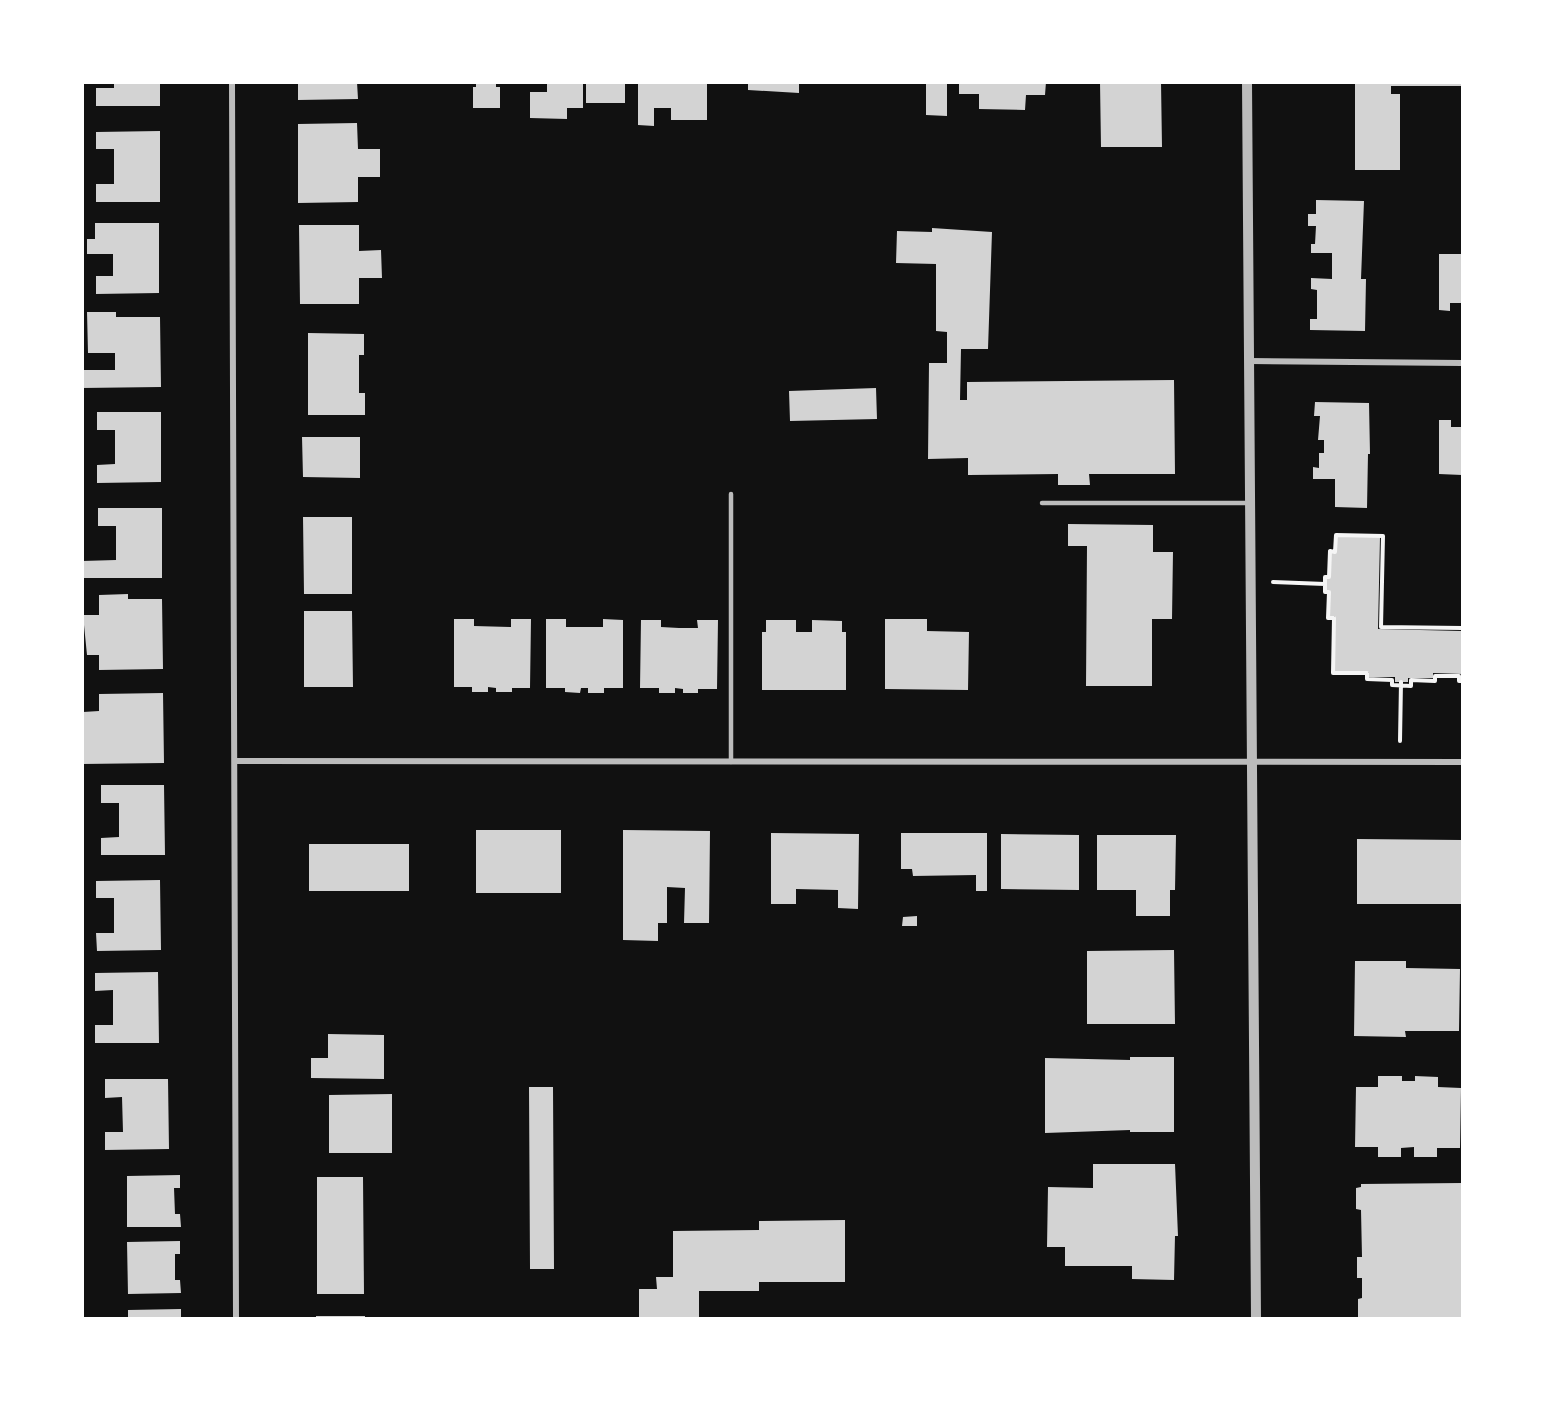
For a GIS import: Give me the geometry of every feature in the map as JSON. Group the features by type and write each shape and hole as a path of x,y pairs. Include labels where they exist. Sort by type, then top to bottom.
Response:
{"street":[{"path":"232,82 236,1318"},
{"path":"1247,82 1256,1318"},
{"path":"1250,362 1462,363"},
{"path":"235,760 1462,762"}],"lane":[{"path":"731,494 731,762"},
{"path":"1042,503 1251,503"}],"path":[{"path":"1462,628 1381,627 1383,536 1336,535 1335,552 1330,551 1329,577 1325,576 1325,592 1329,592 1328,618 1334,618 1333,673 1367,673 1367,679 1392,680 1392,685 1411,686 1411,680 1435,681 1436,676 1459,676 1459,681 1462,681"},
{"path":"1251,581 1325,584"},
{"path":"1400,763 1401,684"}],"building":[{"path":"114,82 160,82 160,106 96,106 96,88 114,88"},
{"path":"298,82 357,82 358,99 298,100"},
{"path":"476,82 496,82 496,87 500,87 500,108 473,108 473,87 476,87"},
{"path":"547,82 583,82 583,108 567,108 567,119 530,118 530,92 547,92"},
{"path":"586,82 625,82 625,103 586,103"},
{"path":"638,82 707,82 707,120 671,120 671,108 654,108 654,126 638,125"},
{"path":"748,82 799,82 799,93 748,90"},
{"path":"926,82 947,82 947,116 926,115"},
{"path":"959,82 1046,82 1045,95 1026,95 1025,110 979,109 979,94 959,94"},
{"path":"1100,82 1161,82 1162,147 1101,147"},
{"path":"1355,82 1462,82 1462,86 1391,86 1391,94 1400,94 1400,170 1355,170"},
{"path":"357,123 358,149 380,149 380,177 358,177 358,202 298,203 298,124"},
{"path":"160,131 160,202 96,202 96,184 114,184 114,149 96,149 96,132"},
{"path":"1316,200 1364,201 1361,279 1366,279 1365,331 1310,330 1310,319 1317,319 1317,290 1311,289 1311,278 1332,279 1332,253 1311,253 1311,244 1315,244 1316,226 1308,226 1308,214 1316,214"},
{"path":"95,223 159,223 159,293 96,294 96,276 113,276 113,254 87,254 87,239 95,239"},
{"path":"299,225 359,225 359,251 381,250 382,278 359,278 359,304 300,304"},
{"path":"932,228 992,232 988,349 961,349 960,400 967,400 967,382 1174,380 1175,474 1089,474 1090,485 1058,485 1058,474 968,475 968,458 928,459 929,363 947,363 947,332 936,331 936,264 896,263 897,231 932,232"},
{"path":"1439,254 1462,254 1462,303 1450,303 1450,311 1439,310"},
{"path":"87,312 116,312 116,317 160,317 161,387 82,388 82,370 115,370 115,353 88,353"},
{"path":"308,333 364,334 364,355 359,355 359,393 365,393 365,415 308,415"},
{"path":"876,388 877,419 790,421 789,391"},
{"path":"1315,402 1369,403 1370,454 1368,454 1367,508 1335,507 1335,479 1313,479 1313,467 1319,468 1319,453 1324,453 1324,440 1318,440 1320,416 1314,416"},
{"path":"97,412 161,412 161,482 97,483 97,465 115,464 115,430 97,430"},
{"path":"1439,420 1451,420 1451,427 1462,427 1462,475 1439,474"},
{"path":"302,437 360,437 360,478 303,477"},
{"path":"98,508 162,508 162,578 82,578 82,561 116,560 116,526 98,526"},
{"path":"303,517 352,517 352,594 304,594"},
{"path":"1068,524 1153,525 1153,552 1173,552 1172,619 1152,619 1152,686 1086,686 1087,546 1068,546"},
{"path":"1337,536 1380,537 1378,629 1462,631 1462,674 1433,673 1433,678 1408,678 1408,682 1395,682 1395,677 1369,677 1369,672 1334,671 1335,616 1330,616 1330,591 1326,590 1326,578 1330,578 1331,553 1336,552"},
{"path":"128,594 128,599 162,599 163,669 99,670 99,655 87,655 83,615 99,615 99,595"},
{"path":"304,611 352,611 353,687 304,687"},
{"path":"454,619 474,619 474,626 511,627 511,619 531,619 530,688 512,688 512,692 496,692 496,688 488,687 488,692 472,692 472,687 454,687"},
{"path":"546,619 566,619 566,627 603,627 603,619 623,620 623,688 604,688 604,693 588,693 588,688 581,688 580,693 565,692 565,688 546,688"},
{"path":"885,619 927,619 927,631 969,632 968,690 885,689"},
{"path":"641,620 661,620 661,627 698,628 697,620 718,620 717,689 698,689 698,693 683,693 683,689 675,688 675,693 659,693 659,688 640,688"},
{"path":"766,620 796,620 796,632 812,632 812,620 842,621 842,632 846,632 846,690 762,690 762,632 766,632"},
{"path":"163,693 164,763 82,764 83,712 99,711 99,694"},
{"path":"101,785 164,785 165,855 101,855 101,838 119,837 119,803 101,803"},
{"path":"476,830 561,830 561,893 476,893"},
{"path":"623,830 710,831 709,923 684,923 685,888 667,887 667,923 658,923 658,941 623,940"},
{"path":"771,833 859,834 858,909 838,908 838,890 796,889 796,904 771,904"},
{"path":"901,833 987,833 987,891 976,891 976,875 913,876 912,869 901,869"},
{"path":"1001,834 1079,835 1079,890 1001,889"},
{"path":"1097,835 1176,835 1175,890 1170,890 1170,916 1136,916 1136,890 1097,890"},
{"path":"1357,839 1462,840 1462,904 1357,904"},
{"path":"309,844 409,844 409,891 309,891"},
{"path":"160,880 161,950 97,951 96,933 114,933 114,898 96,898 96,881"},
{"path":"917,916 917,926 902,926 903,917"},
{"path":"1174,950 1175,1024 1087,1024 1087,951"},
{"path":"1355,961 1406,961 1406,968 1460,969 1459,1031 1405,1031 1406,1037 1354,1036"},
{"path":"158,972 159,1043 95,1043 95,1025 113,1025 113,990 95,991 95,973"},
{"path":"328,1034 384,1035 384,1079 311,1078 311,1058 328,1058"},
{"path":"1130,1057 1174,1057 1174,1132 1130,1132 1130,1130 1045,1133 1045,1058 1130,1060"},
{"path":"1378,1076 1402,1076 1402,1081 1415,1081 1415,1076 1438,1077 1438,1087 1461,1088 1460,1148 1437,1148 1437,1157 1414,1157 1414,1147 1401,1148 1401,1157 1378,1157 1378,1147 1355,1147 1356,1087 1378,1087"},
{"path":"105,1079 168,1079 169,1149 105,1150 105,1132 123,1132 122,1097 105,1098"},
{"path":"529,1087 553,1087 554,1269 530,1269"},
{"path":"392,1094 392,1153 329,1153 329,1095"},
{"path":"1093,1164 1175,1164 1178,1236 1175,1236 1174,1280 1132,1279 1132,1266 1065,1266 1065,1247 1047,1247 1048,1187 1093,1188"},
{"path":"180,1175 180,1188 174,1188 175,1214 180,1214 181,1227 127,1227 127,1176"},
{"path":"317,1177 363,1177 364,1294 317,1294"},
{"path":"1462,1183 1462,1318 1358,1318 1358,1299 1362,1298 1362,1278 1357,1278 1357,1257 1362,1257 1361,1210 1356,1209 1356,1188 1361,1187 1361,1184"},
{"path":"845,1220 845,1282 759,1282 759,1291 699,1291 699,1318 639,1318 639,1289 657,1289 656,1277 673,1277 673,1231 759,1230 759,1221"},
{"path":"180,1241 180,1254 175,1254 175,1280 180,1280 181,1293 128,1294 127,1242"},
{"path":"181,1309 181,1318 128,1318 128,1310"},
{"path":"316,1316 365,1316 365,1318 316,1318"}]}
